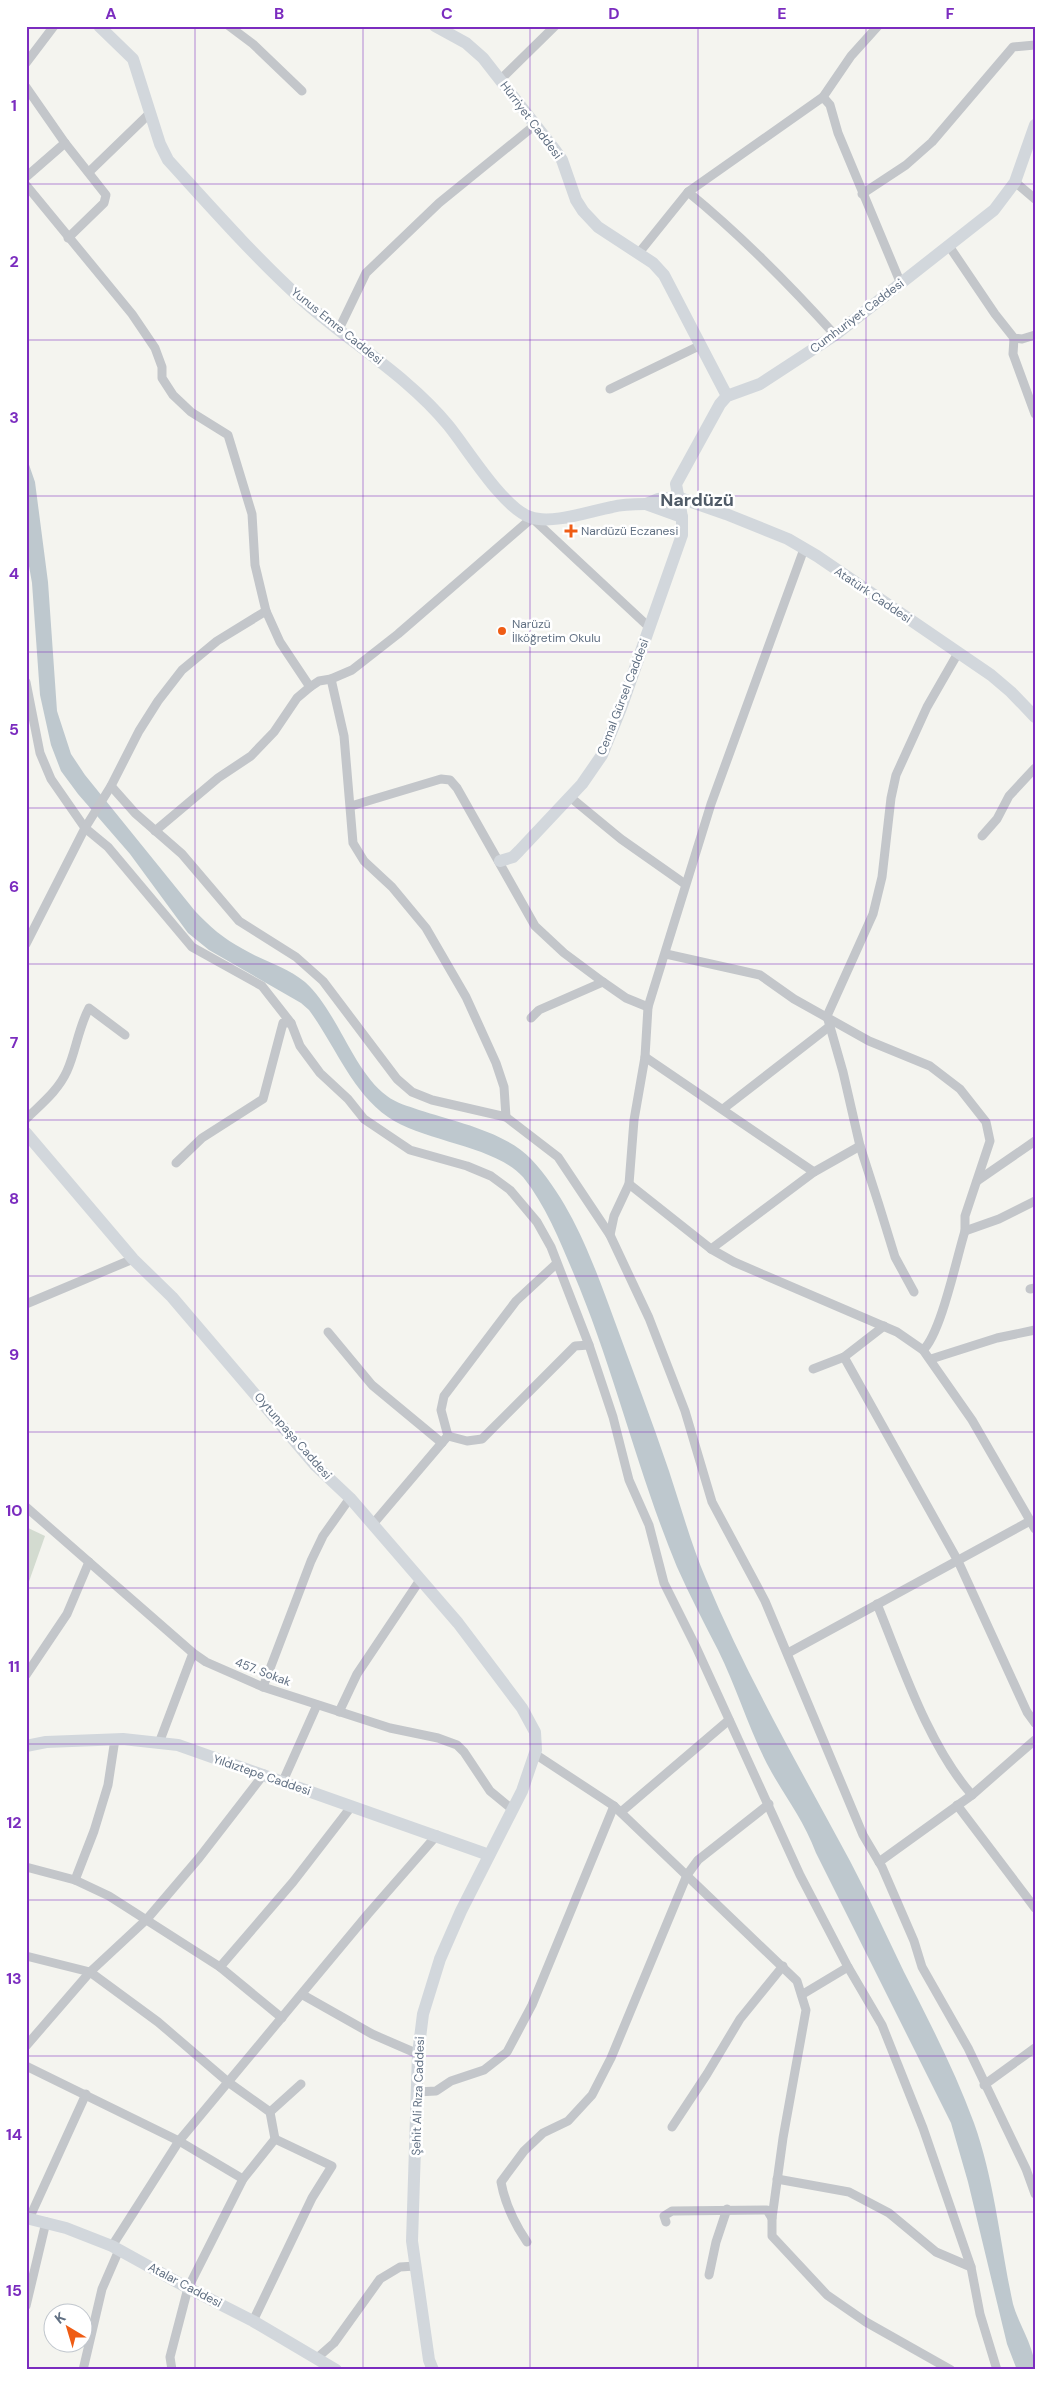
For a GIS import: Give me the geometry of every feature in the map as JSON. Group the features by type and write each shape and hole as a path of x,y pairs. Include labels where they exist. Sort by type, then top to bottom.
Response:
{"street":[{"path":"26,63 54,26"},
{"name":"Yunus Emre Caddesi","path":"99,26 132,59 168,160 300,298 422,397 448,424 505,498 525,515 532,518"},
{"path":"229,26 253,44 302,91"},
{"name":"Hürriyet Caddesi","path":"435,26 475,50 500,79 562,160 576,200 598,227 638,254 664,275 727,396"},
{"path":"500,79 555,26"},
{"path":"638,254 688,192 823,98 851,56 878,26"},
{"path":"862,194 892,176 926,148 1013,47 1035,44"},
{"path":"26,87 65,143 106,195 104,203 68,238"},
{"path":"823,98 830,105 838,133 862,194 901,284"},
{"path":"89,172 150,113"},
{"path":"339,329 366,273 439,203 535,125"},
{"name":"Cumhuriyet Caddesi","path":"727,396 760,384 835,335 994,210 1015,182 1035,125"},
{"path":"26,177 65,143"},
{"path":"1015,182 1035,199"},
{"path":"26,185 132,314 155,348 162,367 162,378 172,395 190,412 228,435 252,514 255,565 266,611 280,642 310,686"},
{"path":"688,192 731,227 792,287 835,335"},
{"path":"949,246 995,314 1014,338 1022,340 1035,335"},
{"path":"1014,338 1013,354 1035,414"},
{"path":"610,389 701,345"},
{"path":"155,831 218,778 251,756 274,732 297,698 310,686 352,670 398,634 532,518 559,518 614,506 646,504 658,498 677,498 675,489 678,478 712,417 727,396"},
{"name":"Atatürk Caddesi","path":"677,498 788,539 1003,684 1035,717"},
{"name":"Cemal Gürsel Caddesi","path":"500,861 513,857 570,797 594,768 602,755 650,628 682,535 682,517 677,498"},
{"path":"646,504 682,517"},
{"path":"532,518 650,628"},
{"path":"610,1235 614,1216 629,1184 634,1120 645,1057 648,1007 711,804 804,549"},
{"path":"26,944 85,828 111,786 139,731 182,670 217,640 266,611"},
{"path":"914,1292 896,1257 860,1146 827,1016 873,914 882,877 891,798 896,775 926,707 958,653"},
{"path":"330,679 344,736 353,843 364,861 392,887 426,928 466,997 502,1079 506,1117"},
{"path":"26,682 40,754 51,779 85,828 108,847 192,947 262,986 291,1023 300,1046 320,1073 348,1099 364,1118 410,1150 467,1166 492,1176 510,1190 538,1222 551,1247 589,1345 613,1417 629,1480 649,1525 664,1583 769,1804 800,1875 848,1967 882,2025 923,2128 971,2268 980,2314 996,2370"},
{"path":"982,836 996,818 1009,796 1035,768"},
{"path":"351,806 442,779 450,780 457,788 500,861 535,926 564,953 603,982 626,998 648,1007"},
{"path":"111,786 155,831 182,854 239,921 296,957 323,981 397,1079 412,1092 432,1100 506,1117 558,1157 610,1235 649,1318 681,1401 712,1502 764,1601 788,1653 850,1806 863,1835 879,1862 914,1941 922,1967 949,2013 1026,2169 1035,2194"},
{"path":"570,797 621,839 685,884"},
{"path":"666,954 760,975 794,999 869,1041 930,1066 960,1089 986,1122 990,1141 966,1216 965,1230 937,1327 928,1346 923,1350"},
{"path":"531,1018 539,1010 603,982"},
{"path":"26,1119 57,1088 68,1070 80,1025 89,1008 125,1035"},
{"path":"176,1163 202,1138 263,1099 283,1023 291,1023"},
{"path":"723,1109 830,1026"},
{"path":"645,1057 814,1172"},
{"name":"Oytunpaşa Caddesi","path":"26,1132 134,1259 172,1297 316,1466 350,1498 458,1623 522,1708 535,1732 535,1754"},
{"path":"977,1181 1035,1141"},
{"path":"711,1249 814,1172 860,1146"},
{"path":"629,1184 711,1249 734,1262 897,1332 923,1350 972,1420 1032,1525 958,1560 788,1653"},
{"path":"965,1230 999,1218 1035,1201"},
{"path":"26,1304 134,1259"},
{"path":"373,1524 445,1440 441,1410 444,1396 516,1301 556,1264"},
{"path":"813,1369 844,1357 884,1326"},
{"path":"931,1359 997,1338 1035,1330"},
{"path":"328,1332 372,1385 445,1440 468,1441 482,1439 575,1346 589,1345"},
{"path":"844,1357 958,1560 1027,1712 1035,1723"},
{"path":"263,1687 323,1536 350,1498"},
{"name":"457. Sokak","path":"26,1507 193,1653 206,1662 263,1687 339,1712 390,1728 457,1744 490,1791 513,1810"},
{"path":"26,1676 67,1614 89,1562"},
{"path":"339,1712 357,1674 420,1580"},
{"path":"877,1604 916,1699 952,1770 972,1795"},
{"path":"159,1743 193,1653"},
{"path":"283,1781 317,1704"},
{"path":"417,2092 436,2091 452,2081 484,2070 507,2052 532,2005 618,1809 729,1720"},
{"path":"75,1880 94,1831 108,1785 115,1739"},
{"name":"Yıldıztepe Caddesi","path":"26,1746 46,1742 115,1739 178,1745 264,1774 351,1807 437,1835 489,1855"},
{"path":"879,1862 972,1795 1035,1740"},
{"path":"535,1754 618,1809 797,1981 806,2010 777,2179 772,2218 772,2236 827,2295 866,2322 951,2370"},
{"name":"Şehit Ali Rıza Caddesi","path":"433,2370 429,2360 412,2241 418,2054 423,2014 440,1959 461,1911 522,1791 535,1754"},
{"path":"26,2046 90,1972 147,1919 199,1858 264,1774"},
{"path":"527,2242 510,2211 500,2182 524,2150 543,2133 568,2121 592,2096 611,2058 688,1875 698,1860 769,1804"},
{"path":"957,1806 1035,1908"},
{"path":"220,1967 293,1882 351,1807"},
{"path":"83,2370 102,2289 115,2248 180,2141 303,1995 368,1914 437,1835"},
{"path":"26,1867 75,1880 110,1896 220,1967 282,2018"},
{"path":"26,1956 90,1972 158,2022 228,2082 270,2112 275,2139 243,2179 188,2288 170,2357 172,2370"},
{"path":"672,2127 740,2019 783,1966"},
{"path":"802,1994 848,1967"},
{"path":"303,1995 372,2034 418,2054"},
{"path":"984,2085 1035,2048"},
{"path":"26,2066 180,2141 243,2179"},
{"path":"270,2112 301,2084"},
{"path":"28,2218 86,2094"},
{"path":"253,2321 312,2198 332,2166 275,2139"},
{"path":"777,2179 849,2192 889,2213 936,2252 971,2268"},
{"path":"709,2275 716,2242 727,2209"},
{"path":"666,2222 664,2216 672,2211 767,2210 772,2218"},
{"name":"Atalar Caddesi","path":"28,2218 46,2222 115,2248 253,2321 336,2370"},
{"path":"26,2306 46,2222"},
{"path":"317,2358 334,2343 380,2279 400,2266 415,2266"}],"shaded area":[{"path":"26,456 35,482 48,582 57,711 71,754 85,775 195,911 206,922 223,937 236,945 291,972 317,994 364,1072 387,1096 406,1106 478,1128 508,1142 531,1159 559,1195 570,1215 599,1279 656,1434 696,1552 722,1615 775,1722 857,1875 959,2084 981,2145 1013,2304 1030,2345 1035,2370 1017,2370 1007,2344 968,2182 951,2123 796,1811 764,1758 725,1665 677,1567 650,1494 588,1308 557,1235 538,1199 523,1177 510,1166 477,1151 403,1125 388,1117 375,1106 344,1067 309,1010 301,1003 209,950 188,933 130,854 78,794 61,771 51,745 40,695 32,583 26,549"},
{"path":"26,1527 45,1536 26,1590"}],"place":[{"name":"Nardüzü Eczanesi","path":"571,531"},
{"name":"Narüzü İlköğretim Okulu","path":"502,631"}],"district":[{"name":"Nardüzü","path":"697,500"}]}
